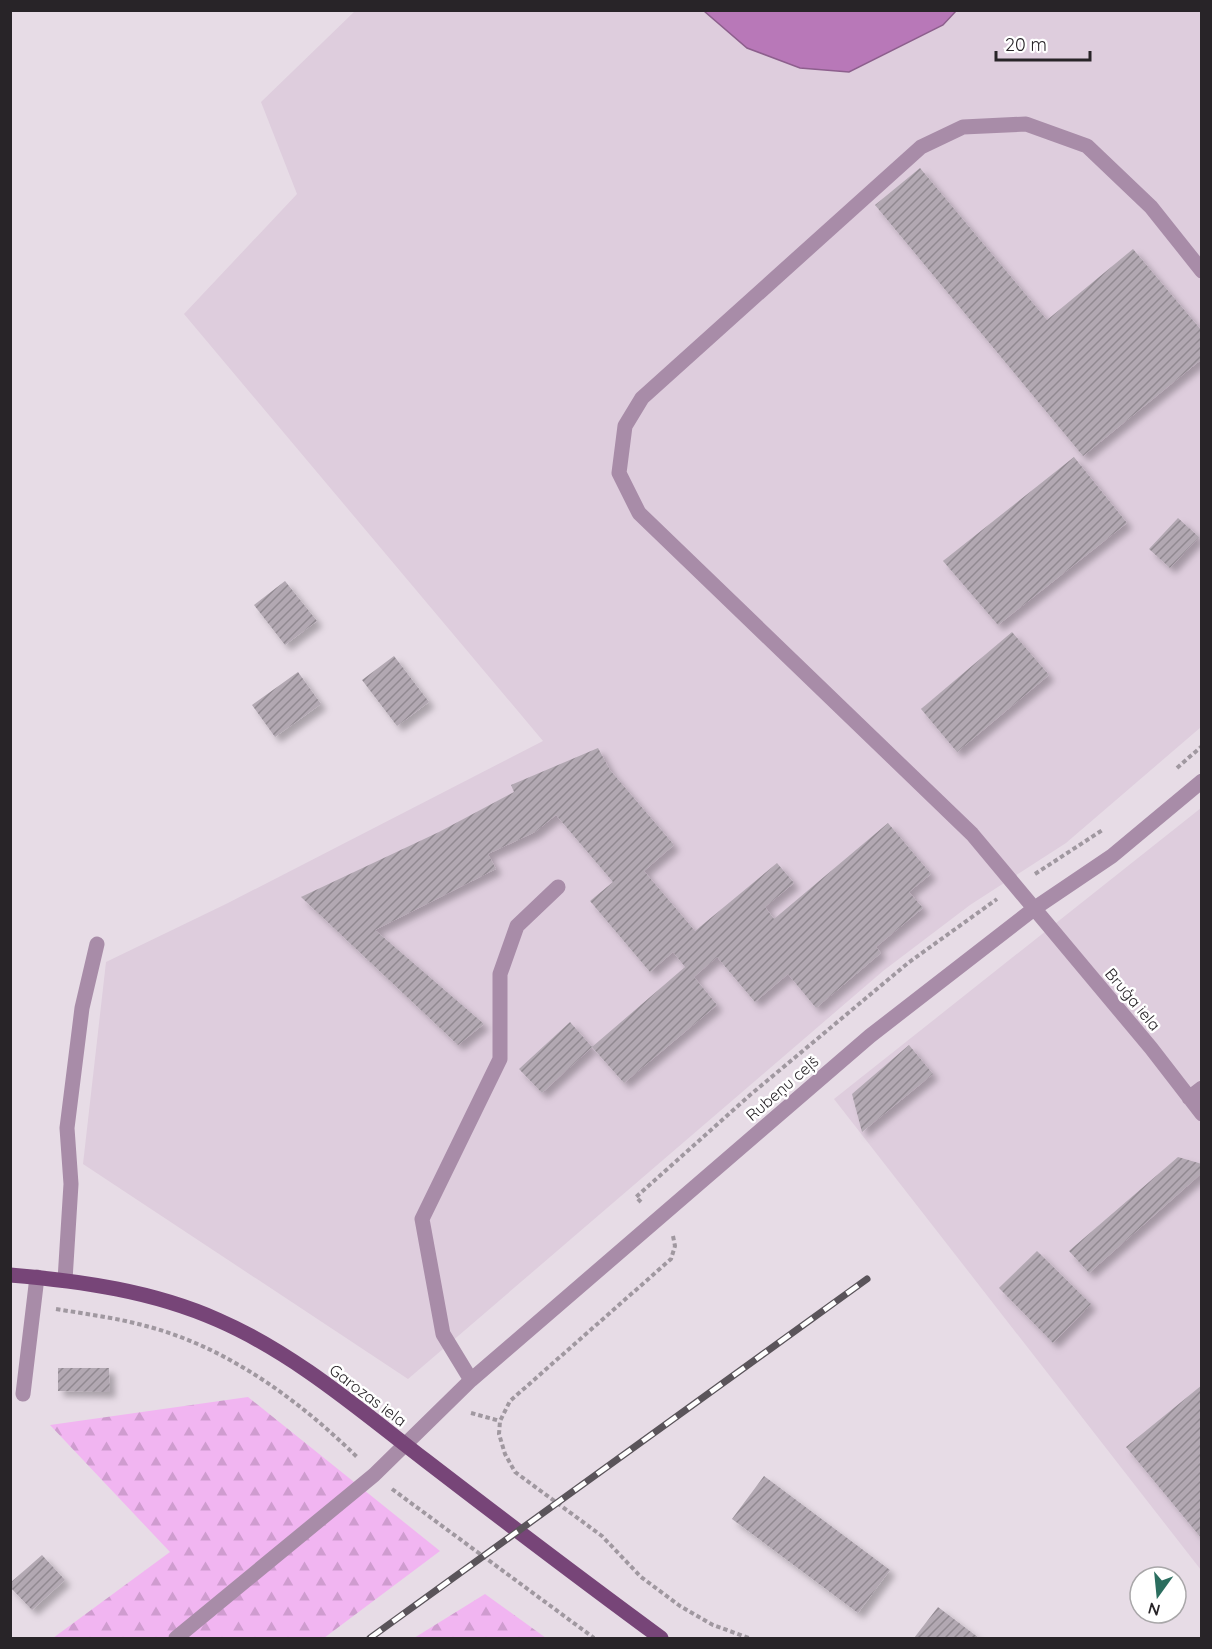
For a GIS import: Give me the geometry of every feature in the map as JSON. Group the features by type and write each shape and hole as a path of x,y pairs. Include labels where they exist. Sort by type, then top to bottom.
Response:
{"main road":[{"name":"Garozas iela","path":"10,1275 65,1280 154,1296 219,1320 263,1344 324,1384 661,1638"}],"street":[{"name":"Bruģa iela","path":"1202,271 1150,207 1087,146 1026,124 963,128 921,147 642,398 625,426 619,473 639,513 972,834 1202,1114"},
{"name":"Rubeņu ceļš","path":"176,1638 374,1475 471,1380 870,1036 1035,908 1112,856 1202,781"},
{"path":"471,1380 443,1334 422,1219 500,1059 500,974 517,926 558,887"},
{"path":"65,1280 71,1184 67,1128 82,1008 97,944"},
{"path":"1189,1098 1202,1088"},
{"path":"23,1394 37,1277"}],"path":[{"path":"1174,770 1202,746"},
{"path":"749,1638 713,1625 680,1606 641,1577 602,1536 515,1472 504,1454 499,1434 500,1421 510,1401 671,1259 675,1246 672,1233 636,1197 750,1095 908,963 1016,885 1061,859 1112,823"},
{"path":"33,1305 148,1326 232,1361 297,1405 338,1438 374,1475 594,1638"}],"shaded area":[{"path":"355,11 1201,11 1201,727 1066,843 970,905 883,971 408,1379 83,1164 106,962 228,903 543,741 184,314 297,194 261,102"},
{"path":"704,11 956,11 943,25 849,72 800,68 747,48"},
{"path":"1201,808 1201,1570 834,1099"}],"green space":[{"path":"248,1397 440,1551 324,1638 53,1638 170,1552 50,1425"},
{"path":"485,1594 546,1638 414,1638"}],"building":[{"path":"920,168 1047,320 1133,249 1202,331 1202,359 1083,456 875,205"},
{"path":"1074,457 1127,523 998,625 943,561"},
{"path":"1178,518 1199,537 1170,568 1149,549"},
{"path":"285,581 317,621 285,645 254,605"},
{"path":"1012,632 1049,675 957,752 921,709"},
{"path":"394,656 429,702 397,726 362,680"},
{"path":"298,672 321,704 275,737 252,705"},
{"path":"598,748 610,770 674,845 644,871 695,931 777,863 794,883 765,907 774,919 888,823 931,874 909,892 923,908 876,947 881,953 816,1008 788,974 755,1002 717,957 694,977 717,1005 624,1083 592,1047 685,967 673,952 650,972 590,901 613,882 556,815 535,832 488,854 496,869 375,930 484,1024 458,1045 301,897 439,832 514,792 511,785"},
{"path":"570,1022 592,1047 542,1093 519,1069"},
{"path":"909,1045 933,1074 862,1132 852,1094"},
{"path":"1178,1157 1202,1164 1202,1173 1089,1273 1069,1251"},
{"path":"1037,1251 1091,1304 1053,1343 999,1288"},
{"path":"58,1368 109,1368 110,1392 58,1391"},
{"path":"1202,1385 1202,1539 1126,1447"},
{"path":"764,1476 890,1570 858,1613 732,1519"},
{"path":"42,1555 65,1580 32,1610 10,1587 10,1583"},
{"path":"938,1607 979,1638 914,1638"}],"railway":[{"path":"370,1638 867,1279"}]}
